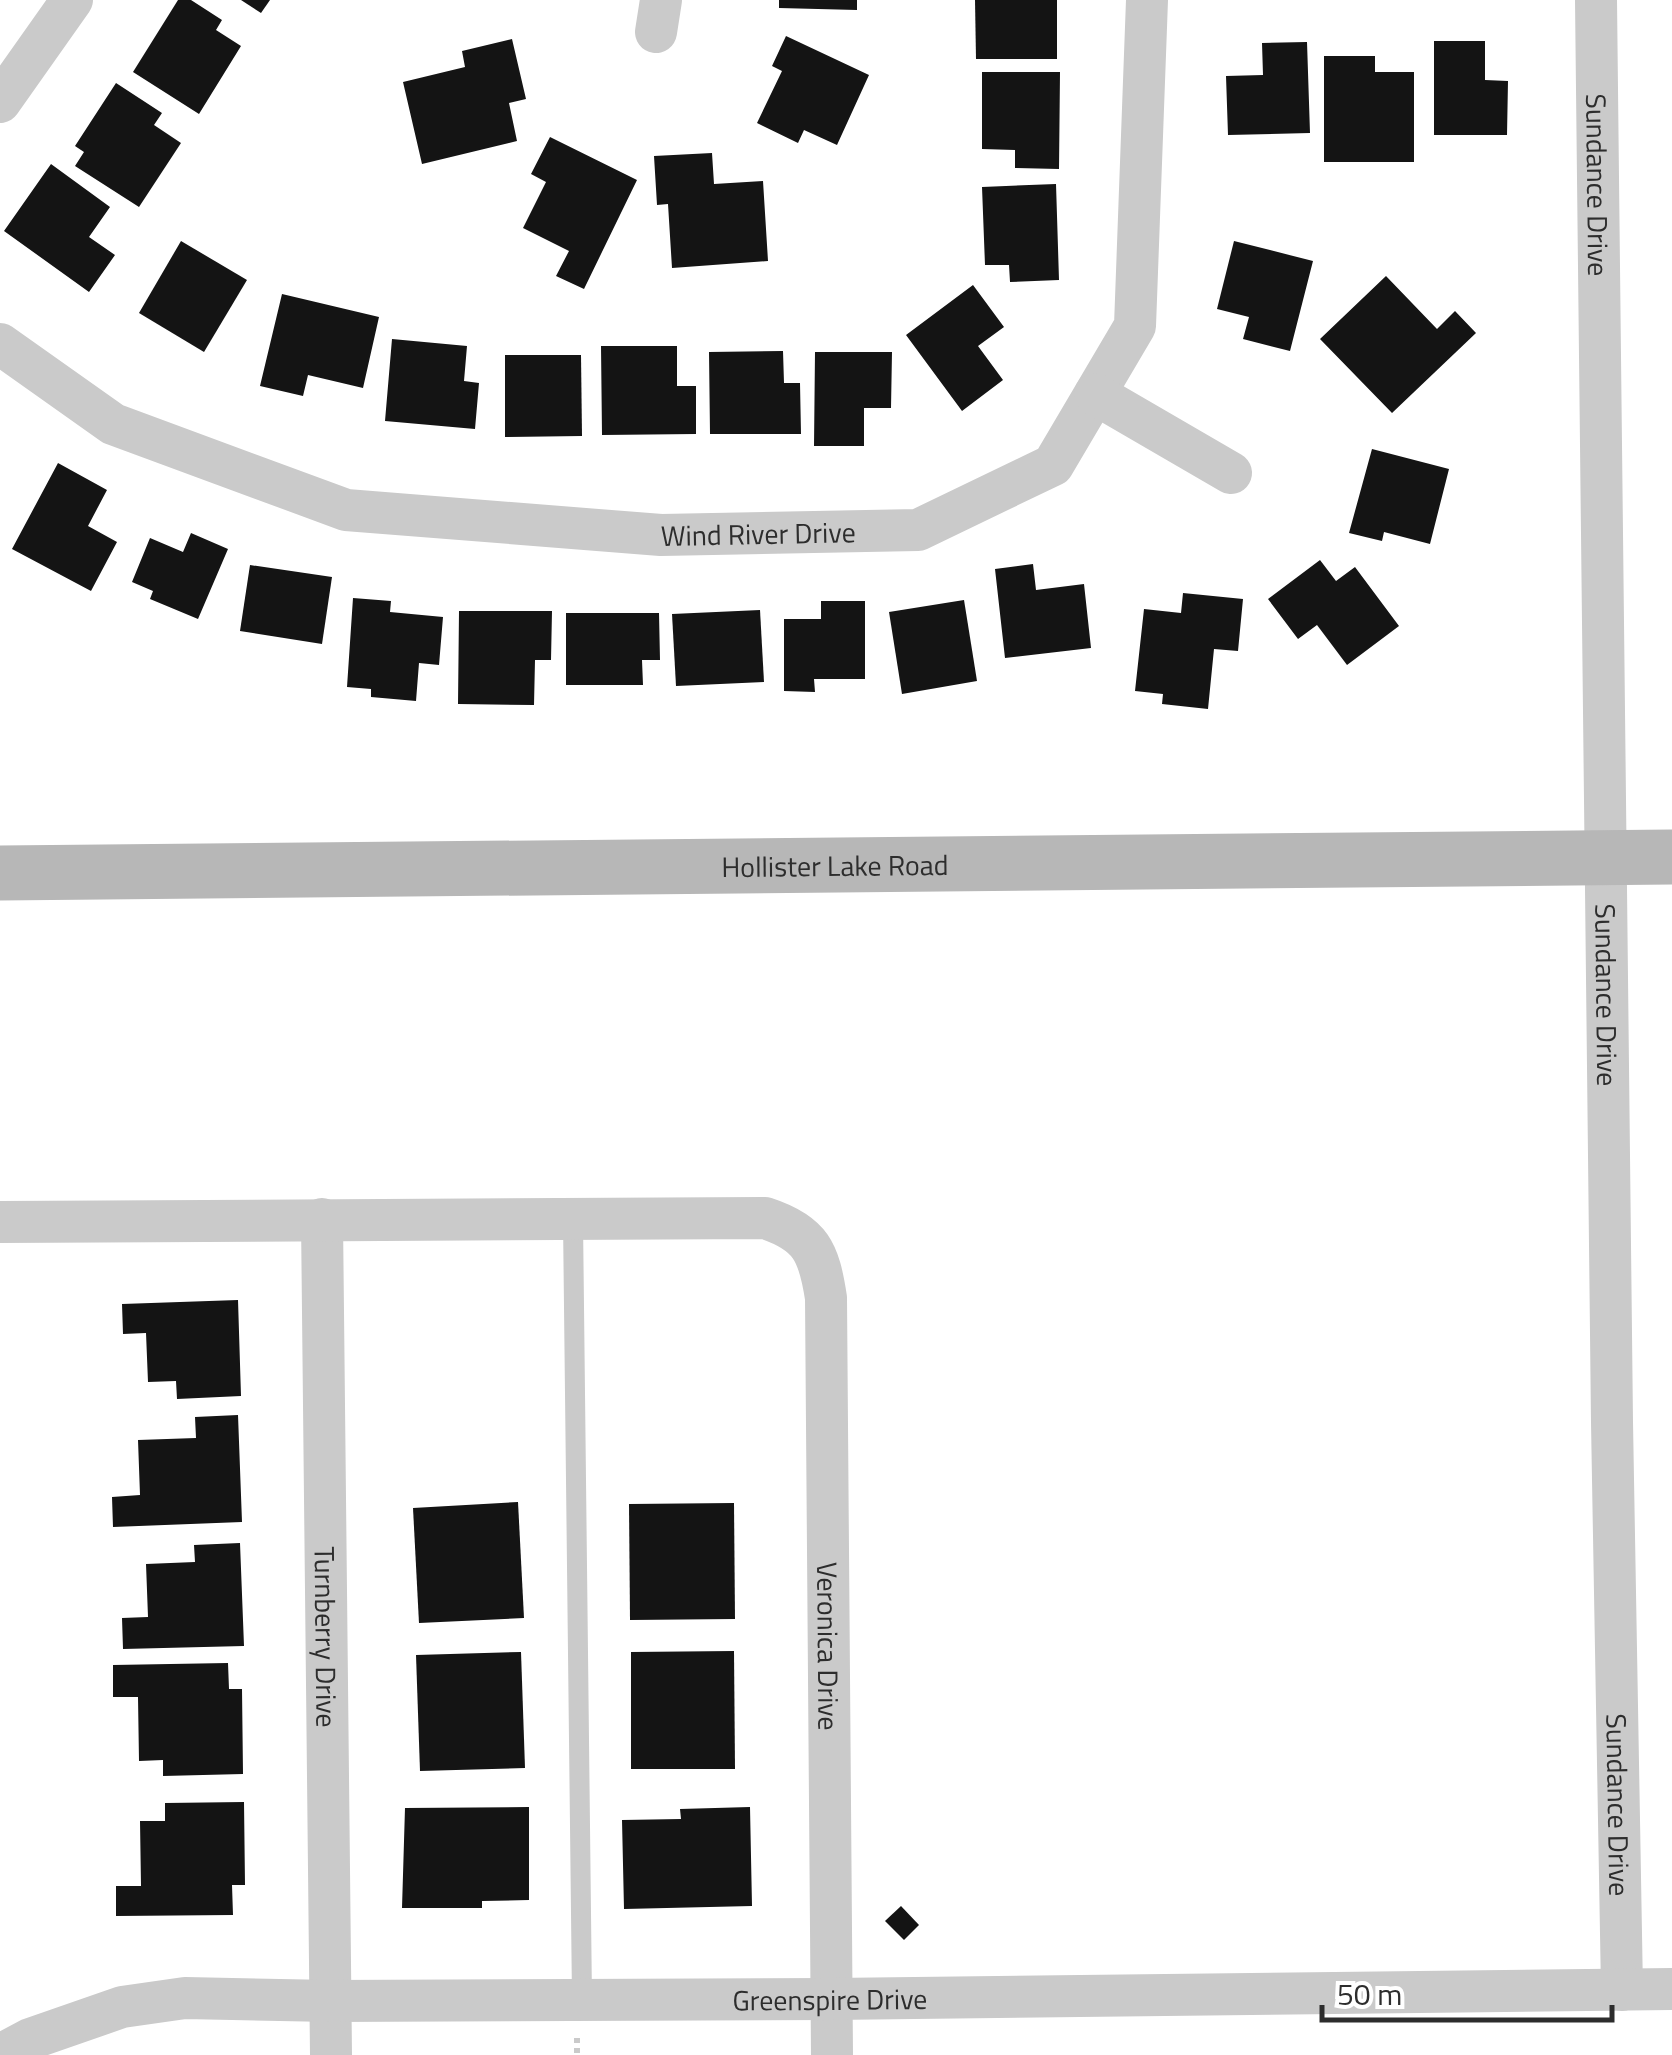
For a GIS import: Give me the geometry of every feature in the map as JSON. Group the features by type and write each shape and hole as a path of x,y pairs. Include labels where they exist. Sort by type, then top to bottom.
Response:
{"street":[{"path":"0,102 72,0"},
{"name":"Wind River Drive","path":"0,344 114,424 346,510 661,535 918,530 1054,465 1135,326 1147,0"},
{"name":"Sundance Drive","path":"1596,0 1622,1990"},
{"path":"1095,394 1231,473"},
{"name":"Hollister Lake Road","path":"0,873 1672,857"},
{"name":"Veronica Drive","path":"573,1220 765,1218 792,1227 810,1243 822,1268 826,1298 832,2055"},
{"name":"Turnberry Drive","path":"322,1219 332,2055"},
{"path":"0,1222 573,1220"},
{"name":"Greenspire Drive","path":"0,2055 30,2039 122,2007 185,1998 331,2001 579,2018 832,1999 1672,1990"}],"lane":[{"path":"573,1220 579,2018"}],"path":[{"path":"577,2055 579,2018"}],"building":[{"path":"178,0 191,0 222,20 216,30 241,46 199,114 133,72"},
{"path":"241,0 270,0 261,13"},
{"path":"779,0 857,0 857,10 779,8"},
{"path":"975,0 1057,0 1057,59 976,59"},
{"path":"786,36 869,75 837,145 804,130 798,143 757,123 782,71 772,66"},
{"path":"512,39 526,99 509,103 517,141 422,164 403,82 465,67 462,51"},
{"path":"1434,41 1485,41 1485,80 1508,81 1507,135 1434,135"},
{"path":"1307,42 1310,133 1228,135 1226,76 1263,75 1262,43"},
{"path":"1324,56 1375,56 1375,72 1414,72 1414,162 1324,162"},
{"path":"982,72 1060,72 1059,169 1015,168 1015,150 982,149"},
{"path":"116,83 162,113 154,125 181,143 139,207 75,166 84,152 75,146"},
{"path":"550,137 637,180 584,289 556,276 569,251 523,228 546,182 531,174"},
{"path":"712,153 714,184 763,181 768,261 672,268 668,204 657,205 654,156"},
{"path":"51,164 110,207 89,237 115,255 89,292 4,231"},
{"path":"1056,184 1059,280 1010,282 1009,265 985,265 982,187"},
{"path":"181,241 247,280 204,352 139,313"},
{"path":"1234,241 1313,261 1290,351 1243,339 1249,317 1217,309"},
{"path":"1386,276 1437,329 1455,311 1476,333 1392,413 1320,339"},
{"path":"973,285 1004,327 978,346 1003,380 962,411 906,335"},
{"path":"282,294 379,317 363,388 308,375 303,396 260,386"},
{"path":"392,339 467,346 464,381 479,383 475,429 385,421"},
{"path":"601,346 677,346 677,386 696,386 696,434 602,435"},
{"path":"783,351 784,383 800,383 801,434 710,434 709,352"},
{"path":"815,352 892,352 891,408 864,408 864,446 814,446"},
{"path":"505,355 581,355 582,436 505,437"},
{"path":"1372,449 1449,469 1430,544 1384,532 1382,541 1349,533"},
{"path":"58,463 107,490 88,526 117,542 91,591 12,549"},
{"path":"191,533 228,549 198,619 150,599 153,591 132,582 150,538 183,552"},
{"path":"1320,560 1336,581 1355,567 1399,626 1347,665 1317,625 1298,639 1268,599"},
{"path":"1033,564 1036,590 1084,584 1091,648 1005,658 995,569"},
{"path":"250,565 332,577 322,644 240,631"},
{"path":"1183,593 1243,599 1238,651 1214,649 1208,709 1162,704 1163,694 1135,691 1144,609 1181,613"},
{"path":"353,598 391,601 390,612 443,617 439,665 419,663 416,701 371,697 371,689 347,687"},
{"path":"964,600 977,681 902,694 889,612"},
{"path":"821,601 865,601 865,679 814,679 815,692 784,691 784,619 821,619"},
{"path":"760,610 764,682 676,686 672,614"},
{"path":"459,611 552,611 551,660 535,660 534,705 458,704"},
{"path":"566,613 659,613 660,660 642,660 643,685 566,685"},
{"path":"238,1300 241,1396 177,1399 176,1381 148,1382 146,1333 123,1334 122,1304"},
{"path":"238,1415 242,1522 113,1527 112,1497 140,1495 138,1440 196,1438 195,1417"},
{"path":"518,1502 524,1618 419,1623 413,1508"},
{"path":"734,1503 735,1619 630,1620 629,1504"},
{"path":"240,1543 244,1646 123,1649 122,1618 148,1617 146,1564 195,1562 194,1545"},
{"path":"734,1651 735,1769 631,1769 631,1652"},
{"path":"521,1652 525,1768 420,1771 416,1655"},
{"path":"228,1663 229,1689 242,1689 243,1774 163,1776 163,1760 139,1761 138,1697 113,1697 113,1665"},
{"path":"244,1802 245,1885 232,1885 233,1915 116,1916 116,1886 141,1886 140,1821 165,1821 165,1803"},
{"path":"529,1807 529,1900 482,1901 482,1908 402,1908 405,1808"},
{"path":"750,1807 752,1906 624,1909 622,1820 681,1819 680,1809"},
{"path":"901,1906 919,1925 904,1940 885,1921"}]}
